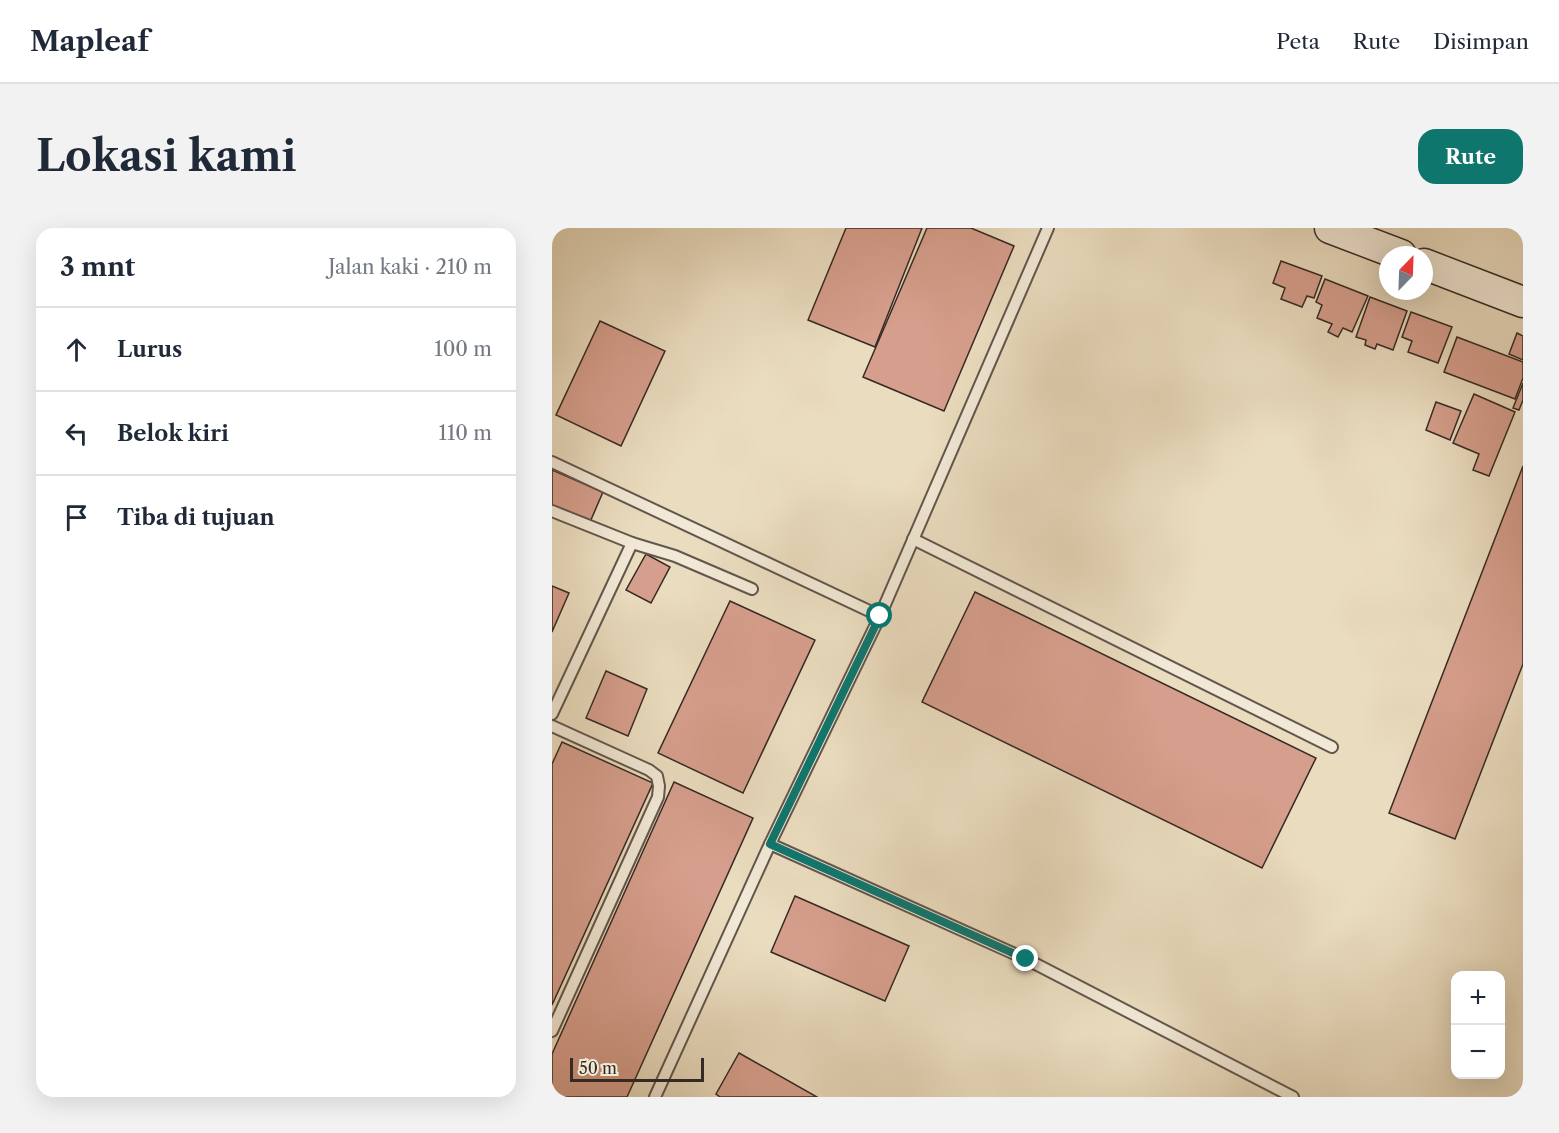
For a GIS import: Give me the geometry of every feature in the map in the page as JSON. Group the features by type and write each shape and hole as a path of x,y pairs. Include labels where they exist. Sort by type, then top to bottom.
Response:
{"main road":[{"path":"1330,228 1379,247"},
{"path":"1433,267 1523,302"}],"lane":[{"path":"655,1097 770,844 880,616 1048,228"},
{"path":"552,462 880,616"},
{"path":"552,511 632,543 675,556 752,589"},
{"path":"914,539 1332,747"},
{"path":"552,714 632,543"},
{"path":"552,726 649,770 657,776 659,786 658,797 552,1031"},
{"path":"770,844 1026,959 1293,1097"}],"building":[{"path":"846,228 922,228 875,347 808,320"},
{"path":"927,228 971,228 1014,246 944,411 863,377"},
{"path":"1281,261 1322,276 1314,298 1307,296 1302,307 1281,299 1285,288 1273,283"},
{"path":"1325,279 1368,296 1352,332 1343,328 1338,337 1328,332 1332,324 1317,318 1322,305 1316,302"},
{"path":"1370,297 1407,311 1393,350 1377,344 1375,349 1365,345 1366,340 1356,337"},
{"path":"1411,312 1452,327 1438,363 1408,352 1412,341 1402,337"},
{"path":"600,321 665,351 621,446 556,415"},
{"path":"1517,333 1523,336 1523,360 1509,354"},
{"path":"1457,337 1523,362 1523,378 1515,399 1444,372"},
{"path":"1523,383 1523,400 1519,410 1513,408"},
{"path":"1474,394 1515,412 1489,476 1473,470 1479,454 1453,443"},
{"path":"1436,402 1461,411 1450,440 1426,430"},
{"path":"1523,466 1523,664 1455,839 1389,813"},
{"path":"552,470 603,492 590,522 552,506"},
{"path":"646,554 670,567 651,603 626,590"},
{"path":"552,586 569,593 552,632"},
{"path":"975,592 1316,758 1262,868 922,702"},
{"path":"730,601 815,640 743,793 658,753"},
{"path":"606,671 647,689 628,736 586,718"},
{"path":"562,742 653,783 552,1005 552,764"},
{"path":"674,782 753,818 627,1097 552,1097 552,1054"},
{"path":"795,896 909,946 885,1001 771,952"},
{"path":"739,1053 817,1097 720,1097 716,1094"}],"route":[{"path":"880,616 770,844 1026,959"}]}
